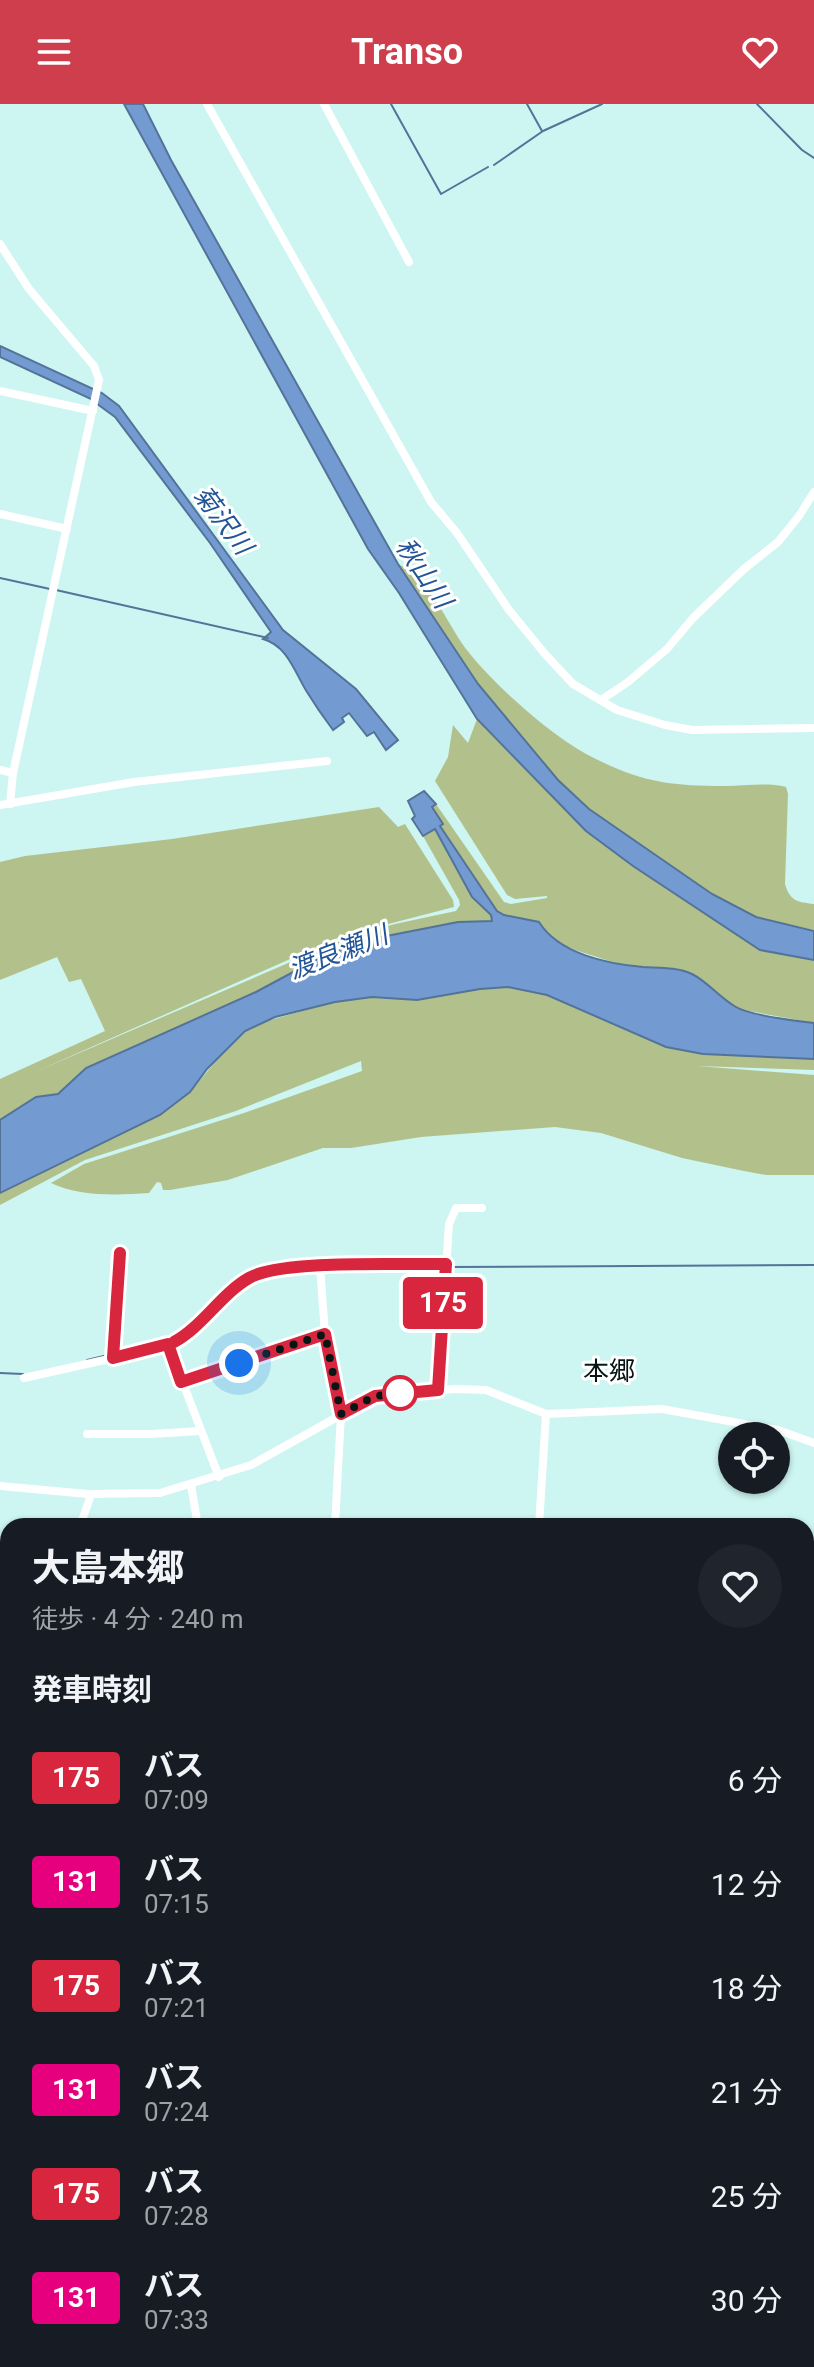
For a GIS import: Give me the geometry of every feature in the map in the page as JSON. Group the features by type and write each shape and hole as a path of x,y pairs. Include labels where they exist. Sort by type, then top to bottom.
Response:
{"street":[{"path":"324,104 409,262"},
{"path":"211,105 431,502 457,533 509,610 573,684 634,717 692,730 814,728"},
{"path":"0,244 29,289 94,366 99,382 5,804 134,782 327,761"},
{"path":"0,391 94,408"},
{"path":"601,700 667,649 693,618 744,569 778,542 814,492"},
{"path":"0,514 67,529"},
{"path":"0,770 13,773"},
{"path":"438,1390 449,1224 456,1208 482,1208"},
{"path":"113,1358 120,1253"},
{"path":"24,1378 168,1344 184,1335 252,1276 320,1266 446,1264"},
{"path":"320,1266 325,1334 341,1414 335,1518"},
{"path":"181,1382 325,1334"},
{"path":"168,1344 219,1477"},
{"path":"0,1486 91,1495 160,1493 219,1477 270,1456 375,1396 438,1390 486,1390 546,1414 662,1409 778,1430 814,1443"},
{"path":"540,1518 546,1414"},
{"path":"87,1434 200,1431"},
{"path":"191,1485 197,1518"},
{"path":"83,1518 91,1495"}],"green space":[{"path":"398,564 419,579 428,590 466,649 491,678 541,723 590,756 625,772 656,781 705,786 764,784 786,787 785,884 795,900 814,904 814,930 756,917 712,894 589,809 558,780 478,684"},
{"path":"477,719 586,831 760,950 814,960 814,1023 738,1009 691,974 619,964 578,951 560,944 546,933 539,922 497,911 440,826 443,824 432,807 436,804 504,902 511,904 547,898 515,899 507,895 435,781 448,757 453,725 468,743"},
{"path":"379,807 398,827 405,824 453,900 454,907 342,936 35,1072 344,939 456,911 459,900 423,836 435,829 472,897 491,915 493,921 458,922 361,941 323,956 256,992 86,1068 58,1094 36,1097 0,1120 0,1079 105,1031 81,979 69,982 57,957 0,980 0,862"},
{"path":"508,987 547,995 666,1047 703,1054 814,1059 814,1070 697,1066 814,1075 814,1175 766,1175 744,1171 682,1158 601,1133 555,1127 421,1137 351,1148 323,1148 228,1180 170,1190 163,1190 161,1183 157,1182 149,1193 86,1193 51,1183 84,1164 362,1071 361,1061 236,1111 85,1160 0,1205 0,1193 77,1155 190,1092 237,1036 263,1022 335,1002 372,997 417,1000"}],"water":[{"path":"124,104 143,104 171,160 398,564 478,684 558,780 589,809 712,894 756,917 814,931 814,960 760,950 633,866 586,831 477,719 368,549"},
{"path":"0,346 102,393 119,406 283,630 356,689 398,740 386,750 374,732 367,736 349,713 342,718 344,722 333,730 285,654 263,639 271,632 210,543 115,417 89,398 0,357"},
{"name":"渡良瀬川","path":"424,791 436,804 432,807 443,824 440,826 497,911 539,922 559,942 585,955 615,963 686,972 698,977 742,1010 814,1023 814,1059 703,1054 666,1047 547,995 508,987 417,1000 372,997 335,1002 275,1017 245,1031 207,1069 190,1092 160,1115 0,1193 0,1120 36,1097 58,1094 86,1068 361,941 458,922 492,921 491,915 472,897 435,829 423,836 412,819 415,816 408,801"}],"waterway":[{"path":"391,104 441,194 488,167"},
{"path":"527,104 542,131"},
{"path":"494,165 543,131 602,104"},
{"path":"757,104 802,150 814,158"},
{"path":"0,578 50,589"},
{"path":"56,590 268,638"},
{"path":"449,1267 814,1265"},
{"path":"239,1280 249,1272"},
{"path":"115,1353 159,1343"},
{"path":"87,1360 108,1355"},
{"path":"0,1373 23,1374"}],"bus line":[{"name":"175","path":"120,1253 113,1358 168,1344 181,1382 325,1334 341,1414 370,1397 438,1390 446,1264 310,1266 257,1273 246,1279 174,1342"}],"district":[{"name":"本郷","path":"609,1371"}],"route":[{"path":"239,1363 325,1334 341,1414 370,1397 406,1393 400,1393"}],"water label":[{"name":"菊沢川","path":"223,520"},
{"name":"秋山川","path":"424,573"}]}
